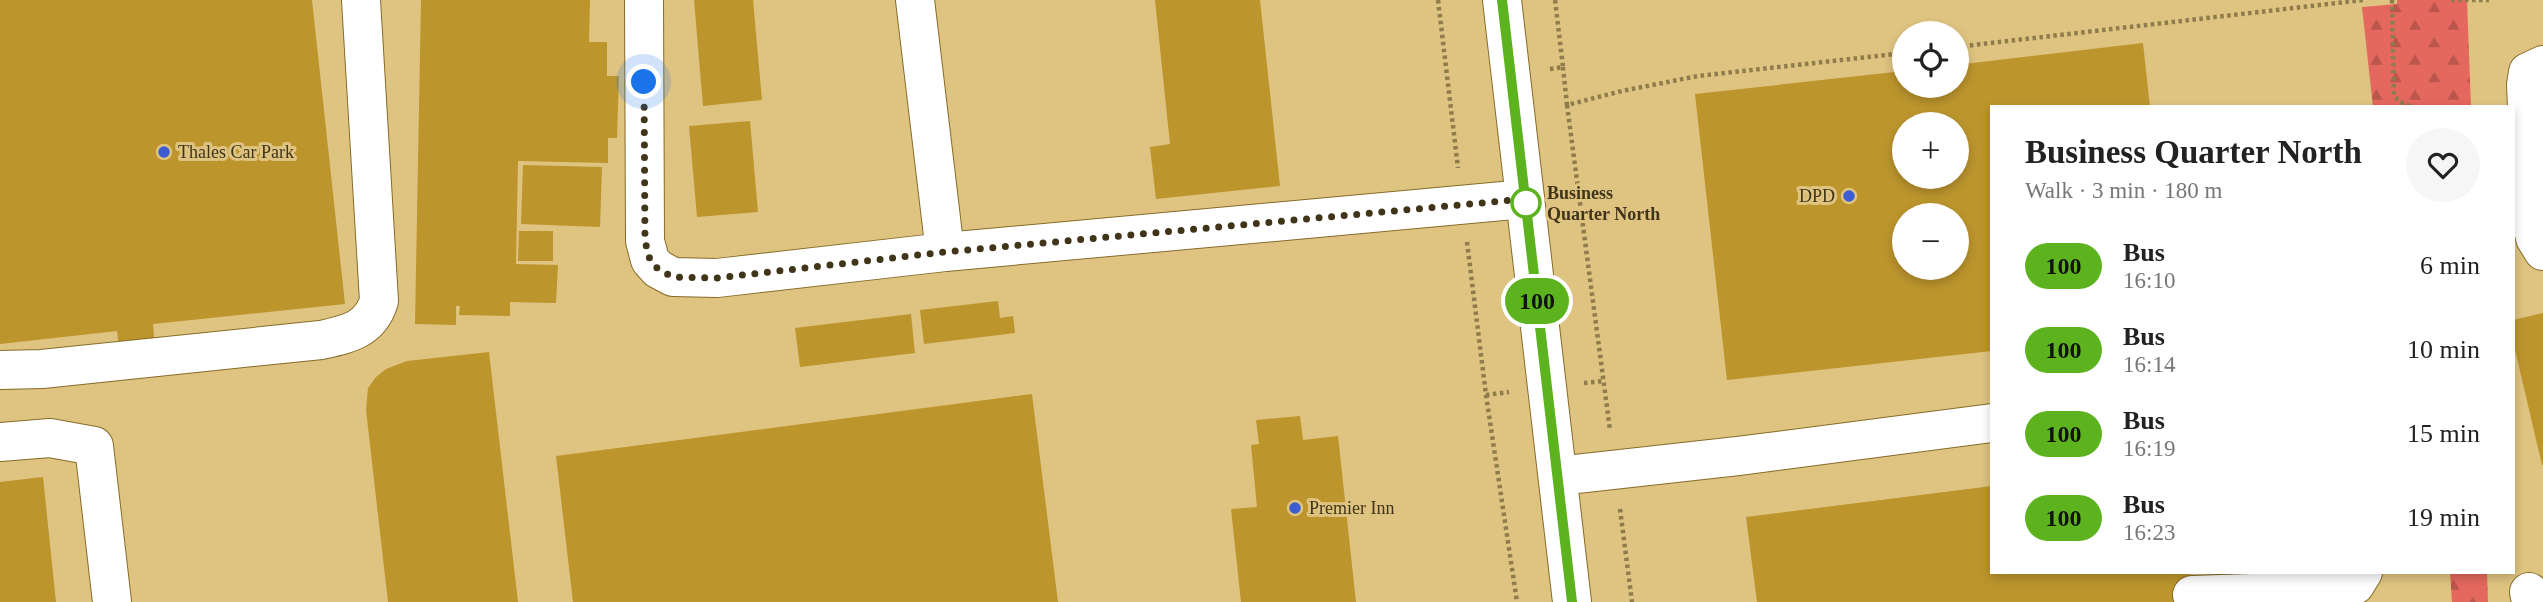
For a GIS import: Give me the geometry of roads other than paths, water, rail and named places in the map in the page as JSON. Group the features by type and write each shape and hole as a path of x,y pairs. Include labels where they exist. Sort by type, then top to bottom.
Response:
{"street":[{"path":"0,370 42,369 321,340 363,328 375,314 379,301 361,0"},
{"path":"644,0 643,218 650,260 658,269 673,277 717,278 945,252 1525,199"},
{"path":"915,0 945,252"},
{"path":"1502,0 1572,602"},
{"path":"2543,65 2528,72 2526,85 2533,229 2535,239 2543,251"},
{"path":"1558,476 1990,423"},
{"path":"0,442 50,438 104,446 112,602"},
{"path":"2192,595 2344,590 2355,585 2362,574"}],"place":[{"name":"Thales Car Park","path":"164,152"},
{"name":"DPD","path":"1849,196"},
{"name":"Business Quarter North","path":"1526,203"},
{"name":"Premier Inn","path":"1295,508"}]}
